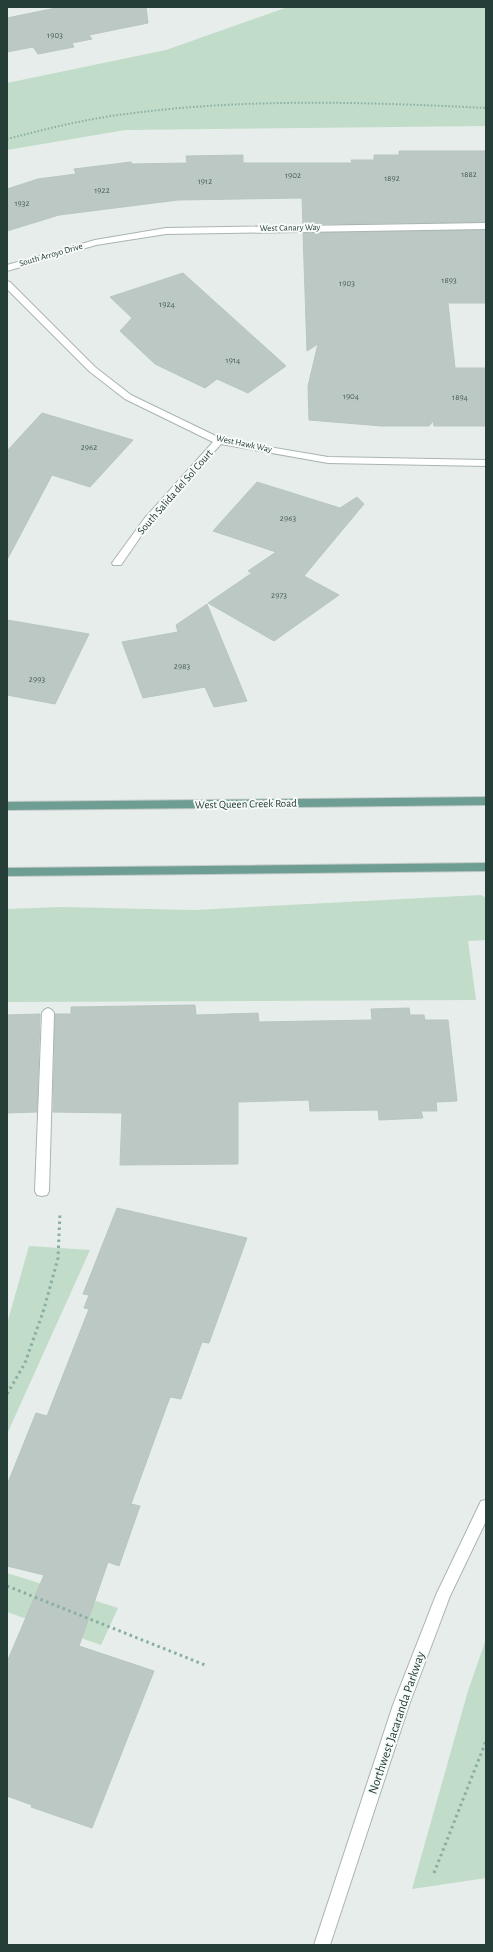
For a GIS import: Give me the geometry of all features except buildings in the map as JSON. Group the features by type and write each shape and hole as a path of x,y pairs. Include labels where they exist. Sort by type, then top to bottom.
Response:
{"main road":[{"name":"West Queen Creek Road","path":"7,806 486,801"},
{"path":"7,872 486,866"}],"street":[{"name":"West Canary Way","path":"95,243 166,232 235,229 486,226"},
{"name":"South Arroyo Drive","path":"7,268 95,243"},
{"name":"West Hawk Way","path":"7,284 92,369 128,397 219,441 328,460 486,463"},
{"name":"South Salida del Sol Court","path":"117,563 147,521 219,441"},
{"path":"42,1191 48,1013"},
{"name":"Northwest Jacaranda Parkway","path":"322,1945 401,1705 443,1595 486,1506"}],"path":[{"path":"7,139 83,122 198,106 321,102 486,108"},
{"path":"7,1394 25,1363 44,1309 58,1258 60,1206"},
{"path":"7,1586 205,1665"},
{"path":"434,1873 486,1740"}],"green space":[{"path":"288,7 486,7 486,126 125,130 7,150 7,83 166,50"},
{"path":"481,895 486,898 486,940 468,941 476,1000 7,1002 7,909 62,907 194,910"},
{"path":"29,1246 90,1250 7,1434 7,1324"},
{"path":"7,1573 118,1608 101,1645 7,1612"},
{"path":"486,1639 486,1878 412,1889 468,1691"}]}
